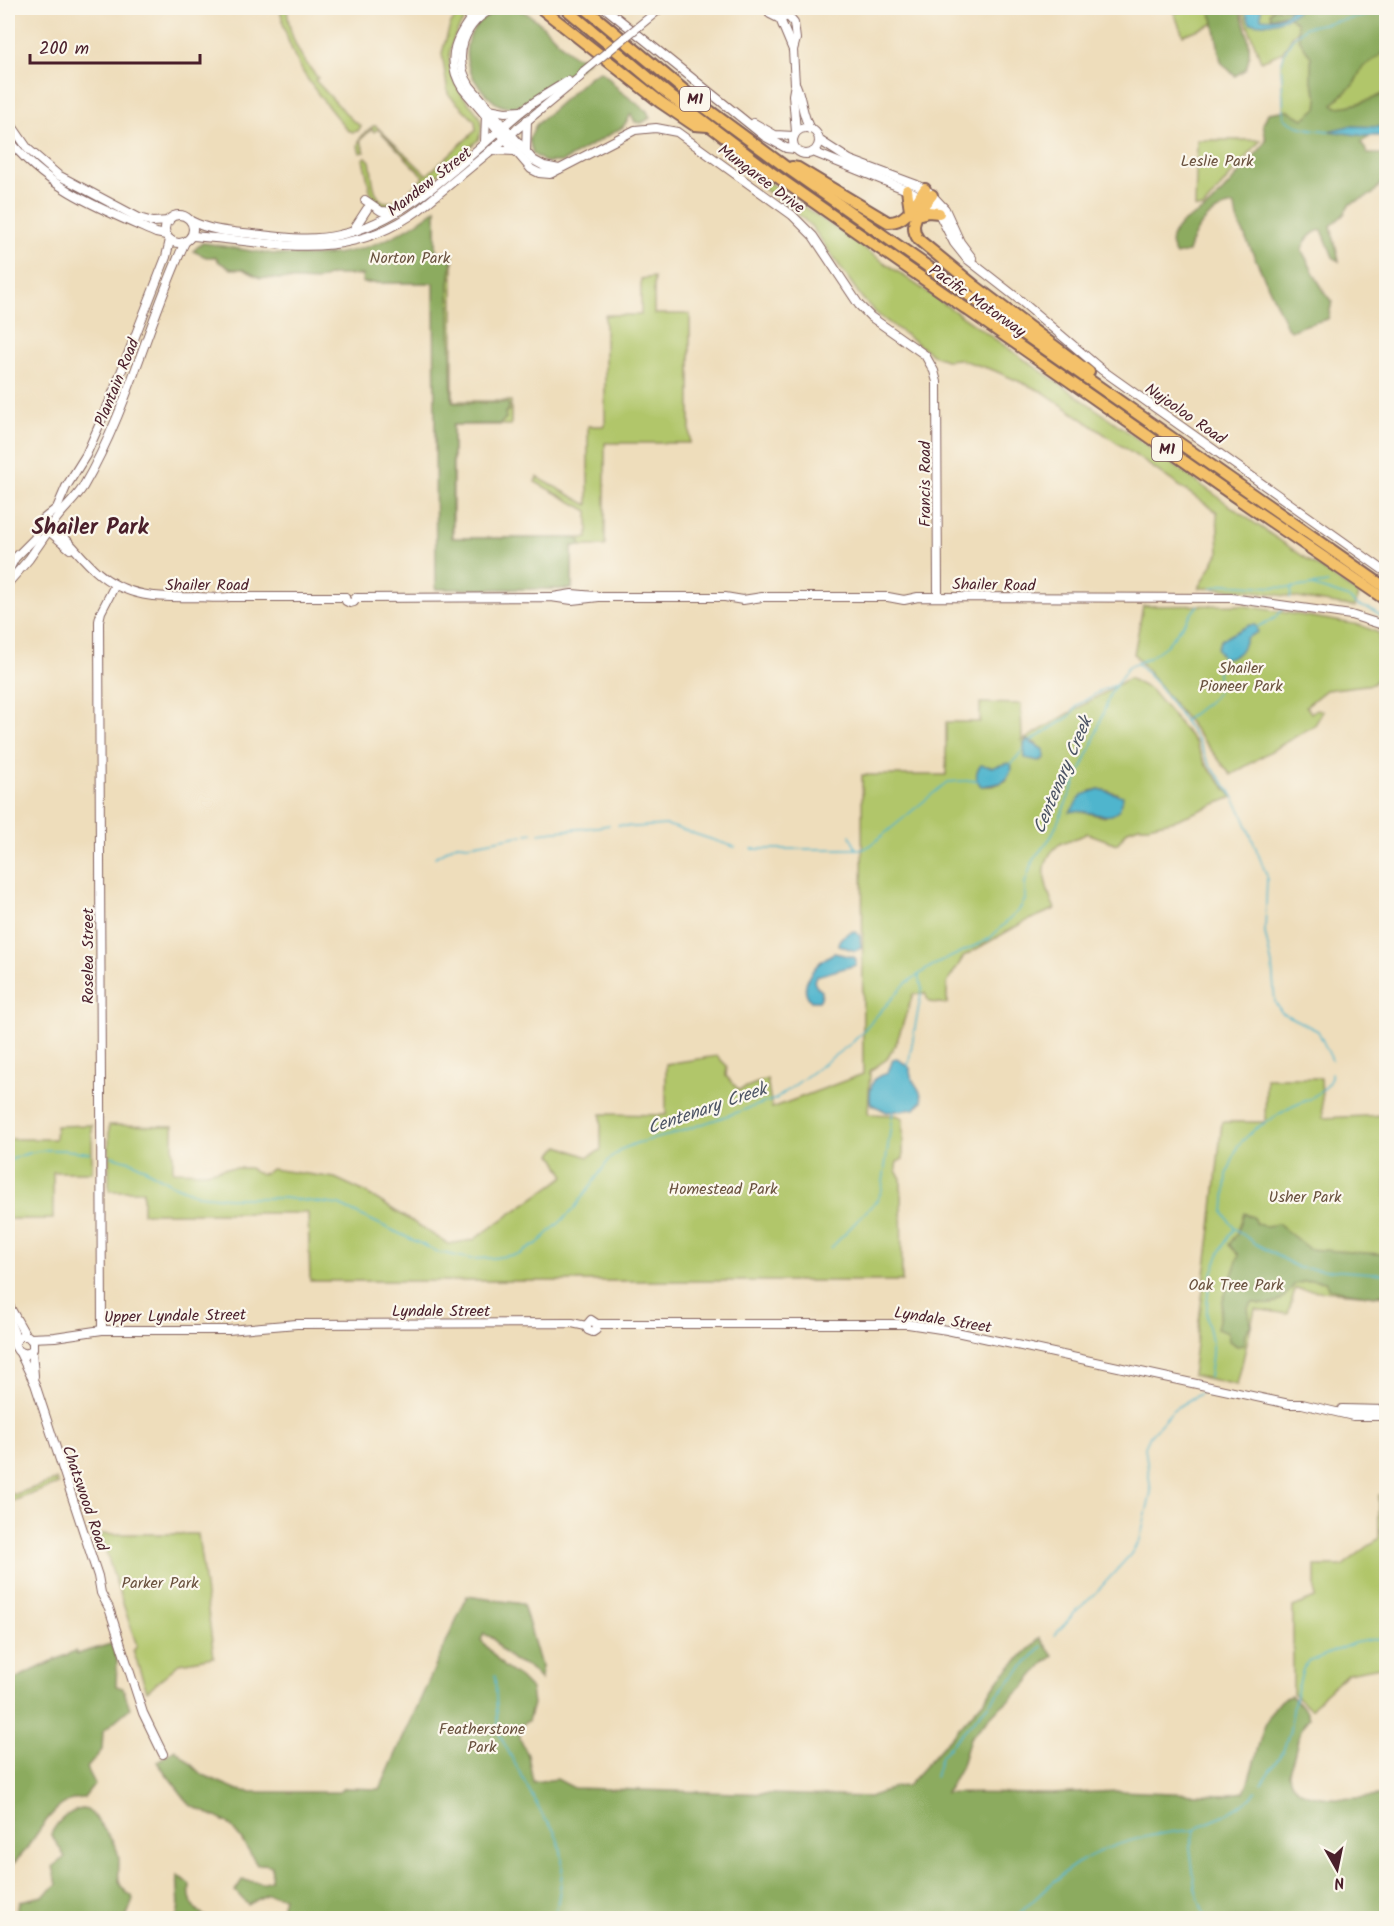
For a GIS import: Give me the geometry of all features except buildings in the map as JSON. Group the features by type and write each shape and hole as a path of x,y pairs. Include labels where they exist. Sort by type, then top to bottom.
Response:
{"highway":[{"name":"Pacific Motorway","path":"565,8 634,67 769,171 1386,600"},
{"name":"Pacific Motorway","path":"585,8 694,98 783,165 1386,588"},
{"path":"542,9 660,102 694,125 708,126"},
{"path":"783,165 798,168 886,222 893,223 914,212 926,195"},
{"path":"907,189 914,212 913,229 919,240 975,286 1098,379 1103,390"},
{"path":"914,212 939,213"}],"street":[{"name":"Mungaree Drive","path":"478,8 458,36 454,48 454,61 460,85 508,136 539,164 559,169"},
{"name":"Mungaree Drive","path":"487,112 465,78 461,54 464,38 471,25 483,14 495,8"},
{"path":"528,8 542,9"},
{"path":"605,8 768,139 806,155 818,147 819,140 816,133 810,129 802,128 795,134 775,135 747,121"},
{"name":"Mandew Street","path":"192,236 305,247 359,240 387,230 410,217 662,8"},
{"path":"768,8 773,17 780,19 788,16 793,8"},
{"path":"788,16 794,23 796,39 793,50 795,134 793,143 795,149"},
{"path":"780,19 793,50"},
{"name":"Mandew Street","path":"191,220 205,228 299,239 323,238 352,232 397,213 522,111 585,71"},
{"path":"795,84 800,94 803,115 810,129"},
{"path":"485,142 487,112 522,111"},
{"path":"8,120 28,149 58,175 139,218 153,222 168,221 180,215 191,220 194,228 192,236 185,242 178,243 68,192 40,173 8,138"},
{"path":"526,151 527,120"},
{"name":"Mungaree Drive","path":"508,136 515,151 526,164 537,172 548,174 638,129 660,128 680,134 792,215 813,236 859,305 881,325 920,350 934,371"},
{"path":"819,140 850,160 926,195 945,209 960,242 978,267"},
{"path":"491,150 515,151"},
{"path":"813,152 926,195 939,213 958,248 978,267"},
{"path":"365,200 381,211 397,213"},
{"path":"352,232 367,209"},
{"path":"168,221 165,228 168,237"},
{"name":"Plantain Road","path":"46,518 57,508 100,425 160,272 168,237"},
{"name":"Plantain Road","path":"8,583 29,559 61,512 79,494 111,431 185,242"},
{"name":"Nujooloo Road","path":"978,267 1022,301 1102,370 1386,572"},
{"name":"Francis Road","path":"934,371 937,382 938,597"},
{"path":"8,571 15,558 35,538 41,520 50,519 51,529 43,531 40,525"},
{"name":"Shailer Road","path":"51,529 96,572 115,585 140,595 159,598 202,597 217,600 229,597 345,597 350,603 356,598 551,597 574,600 599,597 725,597 743,600 762,597 888,597 904,600 918,597 1231,598 1351,615 1386,626"},
{"name":"Roselea Street","path":"102,1330 99,621 101,612 115,585"},
{"path":"8,1304 33,1349 27,1354 16,1349 16,1341 8,1318"},
{"name":"Lyndale Street","path":"297,1324 572,1323 586,1326 591,1320 597,1324 908,1324 957,1332 1345,1415 1386,1416"},
{"name":"Upper Lyndale Street","path":"28,1337 55,1337 102,1330 228,1330 297,1324"},
{"path":"16,1341 20,1336 28,1337"},
{"name":"Upper Lyndale Street","path":"33,1349 55,1337"},
{"name":"Chatswood Road","path":"33,1349 34,1384"},
{"name":"Chatswood Road","path":"21,1353 34,1384 93,1559 100,1593 109,1608 149,1729 163,1754"},
{"name":"Lyndale Street","path":"1243,1393 1305,1400 1347,1410 1386,1410"}],"green space":[{"path":"280,8 287,8 293,37 300,54 318,78 315,80 353,121 361,126 358,131 347,130 304,74 289,44"},
{"path":"462,8 473,8 454,38 449,58 450,69 460,92 480,119 482,125 478,140 403,204 381,207 373,199 363,159 366,157 370,161 374,187 382,201 394,201 401,197 424,177 378,129 374,132 372,129 360,140 365,152 360,153 359,141 373,126 376,126 427,175 476,130 475,121 448,94 442,53 450,25"},
{"path":"512,8 529,14 572,54 589,60 566,79 519,106 507,107 494,102 473,78 466,52 474,28 496,12"},
{"path":"1190,8 1379,8 1303,27 1293,35 1283,52 1261,61 1243,13 1183,35 1174,13"},
{"path":"1207,8 1239,8 1248,38 1249,53 1246,69 1235,76 1221,62 1213,18"},
{"path":"1274,8 1386,8 1386,51 1362,68 1354,84 1333,104 1337,107 1350,105 1386,93 1386,127 1361,142 1368,154 1386,154 1386,177 1373,194 1350,204 1344,214 1331,226 1339,261 1333,257 1322,230 1312,234 1306,240 1302,251 1319,284 1332,302 1328,319 1291,331 1288,329 1237,219 1233,205 1217,211 1204,222 1194,236 1188,252 1176,255 1171,244 1172,236 1177,228 1211,204 1262,147 1266,140 1263,124 1268,113 1288,110 1303,119 1317,108 1318,99 1311,79 1311,57 1299,39 1297,22 1284,14 1271,18 1270,13"},
{"path":"1386,12 1386,130 1284,118 1281,65 1292,39 1306,27"},
{"path":"600,71 619,90 647,111 650,118 642,123 635,122 631,114 623,127 562,162 545,162 533,154 529,139 536,125 589,77"},
{"name":"Leslie Park","path":"1197,140 1261,140 1203,208 1195,208"},
{"path":"764,179 1359,595 1355,607 1247,590 1199,588 1219,552 1217,512 1043,392 993,370 959,359 946,360 935,356 877,314 862,298 812,227 759,185"},
{"name":"Norton Park","path":"436,209 436,252 453,252 453,401 511,401 511,425 453,425 453,538 588,538 588,511 535,482 537,477 588,505 588,426 605,426 605,315 641,315 641,279 654,277 654,314 690,314 690,443 605,443 605,546 572,546 572,589 436,589 435,283 363,283 363,250 401,233"},
{"name":"Norton Park","path":"436,209 436,252 453,252 449,284 452,401 454,403 507,403 509,405 505,413 506,418 500,424 453,425 452,538 575,538 580,540 580,546 572,546 572,589 436,589 434,283 363,283 362,275 331,275 316,281 260,278 243,269 231,269 219,262 216,257 206,257 193,251 202,243 289,255 315,256 340,253 364,248 388,239"},
{"name":"Shailer Pioneer Park","path":"1240,605 1360,625 1379,633 1378,678 1373,684 1326,690 1306,706 1311,713 1316,709 1323,711 1315,725 1231,775 1134,654 1143,606"},
{"name":"Homestead Park","path":"1129,678 1151,690 1195,742 1206,765 1233,797 1176,820 1128,830 1117,844 1087,833 1060,844 1052,851 1045,866 1048,892 1055,909 1024,922 964,956 947,983 947,1004 929,1002 925,993 913,994 896,1044 887,1059 870,1071 868,1114 896,1115 903,1118 903,1159 897,1162 896,1167 901,1178 902,1281 310,1281 308,1213 143,1213 143,1191 109,1191 109,1125 173,1126 173,1171 206,1172 225,1168 250,1168 260,1174 271,1169 335,1178 365,1192 448,1244 473,1240 565,1176 552,1154 559,1146 588,1157 601,1150 601,1114 666,1115 666,1064 717,1056 727,1066 726,1076 739,1090 767,1079 772,1108 863,1074 862,775 946,775 946,722 980,722 980,703 1021,704 1022,741","holes":["1027,740 1035,743 1042,750 1043,760 1025,757 1024,744","1003,765 1007,780 993,786 984,786 993,767","1099,789 1117,793 1117,811 1104,817 1076,810 1091,791"]},
{"name":"Usher Park","path":"1266,1078 1321,1078 1323,1118 1386,1115 1386,1296 1295,1289 1288,1314 1255,1309 1237,1385 1192,1375 1222,1122 1265,1122"},
{"path":"92,1125 92,1172 53,1172 53,1219 8,1219 8,1139 55,1139 56,1126"},
{"name":"Oak Tree Park","path":"1244,1213 1253,1217 1256,1224 1266,1226 1278,1224 1309,1249 1386,1253 1386,1293 1375,1296 1329,1289 1325,1282 1311,1280 1295,1284 1277,1302 1267,1305 1252,1302 1248,1308 1251,1325 1245,1333 1244,1345 1237,1346 1229,1341 1228,1333 1217,1329 1223,1301 1239,1255 1229,1245 1237,1234"},
{"path":"56,1480 58,1484 8,1503 8,1495 11,1492 13,1495"},
{"path":"1379,1495 1386,1495 1386,1666 1348,1673 1311,1709 1293,1694 1293,1607 1315,1598 1315,1566 1342,1566 1379,1538"},
{"name":"Parker Park","path":"100,1534 198,1534 214,1657 180,1663 147,1691 133,1651 137,1646"},
{"name":"Featherstone Park","path":"467,1596 523,1604 541,1666 541,1680 527,1666 513,1660 500,1649 493,1638 484,1634 481,1640 504,1667 531,1689 533,1704 528,1721 520,1726 520,1739 528,1755 533,1782 557,1779 574,1788 870,1797 894,1787 907,1786 985,1699 1001,1677 1040,1638 1053,1656 970,1738 963,1762 946,1793 1051,1794 1119,1791 1224,1795 1244,1792 1267,1721 1280,1701 1291,1696 1306,1710 1309,1718 1300,1731 1289,1774 1293,1784 1302,1792 1331,1798 1386,1795 1386,1918 279,1918 284,1897 267,1894 248,1905 235,1891 242,1880 262,1883 271,1880 272,1866 257,1865 228,1823 190,1805 157,1762 175,1749 201,1774 238,1790 251,1792 339,1792 345,1788 380,1789"},
{"path":"111,1644 117,1660 116,1686 123,1688 130,1708 103,1731 102,1750 87,1768 95,1784 84,1798 64,1803 56,1810 8,1869 8,1682 75,1651 77,1654"},
{"path":"82,1809 92,1814 117,1850 119,1880 121,1886 132,1896 133,1900 126,1918 14,1918 20,1901 43,1896 57,1885 53,1866 65,1857 51,1834 64,1817"},
{"path":"178,1875 190,1885 192,1904 207,1918 176,1918 179,1908"}],"water":[{"path":"1244,8 1261,8 1261,18 1270,19 1283,16 1292,8 1301,8 1277,22 1258,24 1250,23"},
{"path":"1349,126 1386,127 1386,136 1365,136 1329,131"},
{"path":"1249,625 1255,625 1258,632 1246,638 1236,655 1224,658 1217,648 1221,640"},
{"path":"1027,740 1044,750 1045,758 1039,761 1025,758 1024,744"},
{"path":"1009,763 1012,766 1005,780 981,786 977,773 981,765 993,767"},
{"path":"1099,789 1123,796 1116,813 1102,815 1070,812 1082,795"},
{"path":"854,931 860,936 861,948 855,951 838,945 843,936"},
{"path":"834,953 854,957 856,965 816,976 814,981 822,991 821,998 819,1001 811,1001 807,994 807,980 821,961"},
{"path":"897,1058 910,1068 911,1077 920,1092 922,1101 915,1109 887,1112 871,1104 871,1088 876,1078 888,1073 893,1059"}],"waterway":[{"path":"1329,131 1299,126 1284,118 1281,65 1285,51 1292,39 1306,27 1386,12"},
{"name":"Centenary Creek","path":"1211,588 1225,584 1290,588 1328,583"},
{"path":"1310,585 1347,597 1359,606 1370,609 1386,619"},
{"path":"1290,598 1292,587"},
{"name":"Centenary Creek","path":"111,1156 133,1162 171,1184 198,1195 228,1198 284,1198 339,1205 438,1252 471,1259 520,1254 538,1243 573,1210 609,1160 622,1149 776,1099 853,1042 906,983 932,966 989,939 1019,910 1025,900 1025,883 1033,860 1051,837 1092,745 1110,694 1128,667 1149,658 1167,645 1198,605"},
{"path":"1257,627 1275,618 1284,608"},
{"path":"1185,720 1213,698 1218,691 1218,670 1223,655"},
{"path":"1137,663 1159,686 1197,739 1209,764 1230,791 1241,811 1267,876 1265,933 1272,965 1275,1002 1282,1013 1318,1031 1332,1060"},
{"path":"1031,741 1070,716 1078,705 1102,690 1116,685"},
{"path":"1011,764 1024,749"},
{"path":"752,849 863,849 871,845 947,782 979,780"},
{"path":"540,833 609,825"},
{"path":"618,825 635,827 667,825 735,847"},
{"path":"527,834 533,833"},
{"path":"435,857 457,844 470,845 523,835"},
{"path":"850,835 856,849"},
{"path":"908,1066 922,989 919,976"},
{"path":"1331,1073 1326,1087 1310,1099 1291,1107 1255,1129 1238,1145 1227,1175 1224,1213 1234,1228 1256,1244 1299,1268 1386,1274"},
{"path":"831,1248 878,1199 882,1189 893,1110"},
{"name":"Centenary Creek","path":"8,1161 29,1153 48,1150 90,1153"},
{"path":"1209,1377 1212,1357 1207,1317 1210,1281 1222,1249 1234,1229"},
{"path":"1055,1635 1130,1555 1140,1540 1151,1492 1145,1447 1150,1436 1174,1409 1201,1393"},
{"path":"1261,1784 1283,1751 1290,1730 1303,1669 1308,1662 1354,1643 1386,1637"},
{"path":"935,1777 941,1756 1042,1646"},
{"path":"495,1676 498,1732 544,1818 553,1829 561,1853 562,1878 555,1918"},
{"path":"1205,1918 1195,1888 1190,1846 1195,1830 1224,1816 1251,1798 1256,1791"},
{"path":"1014,1918 1076,1864 1103,1850 1165,1833 1195,1830"}],"district":[{"name":"Shailer Park","path":"90,526"}]}
